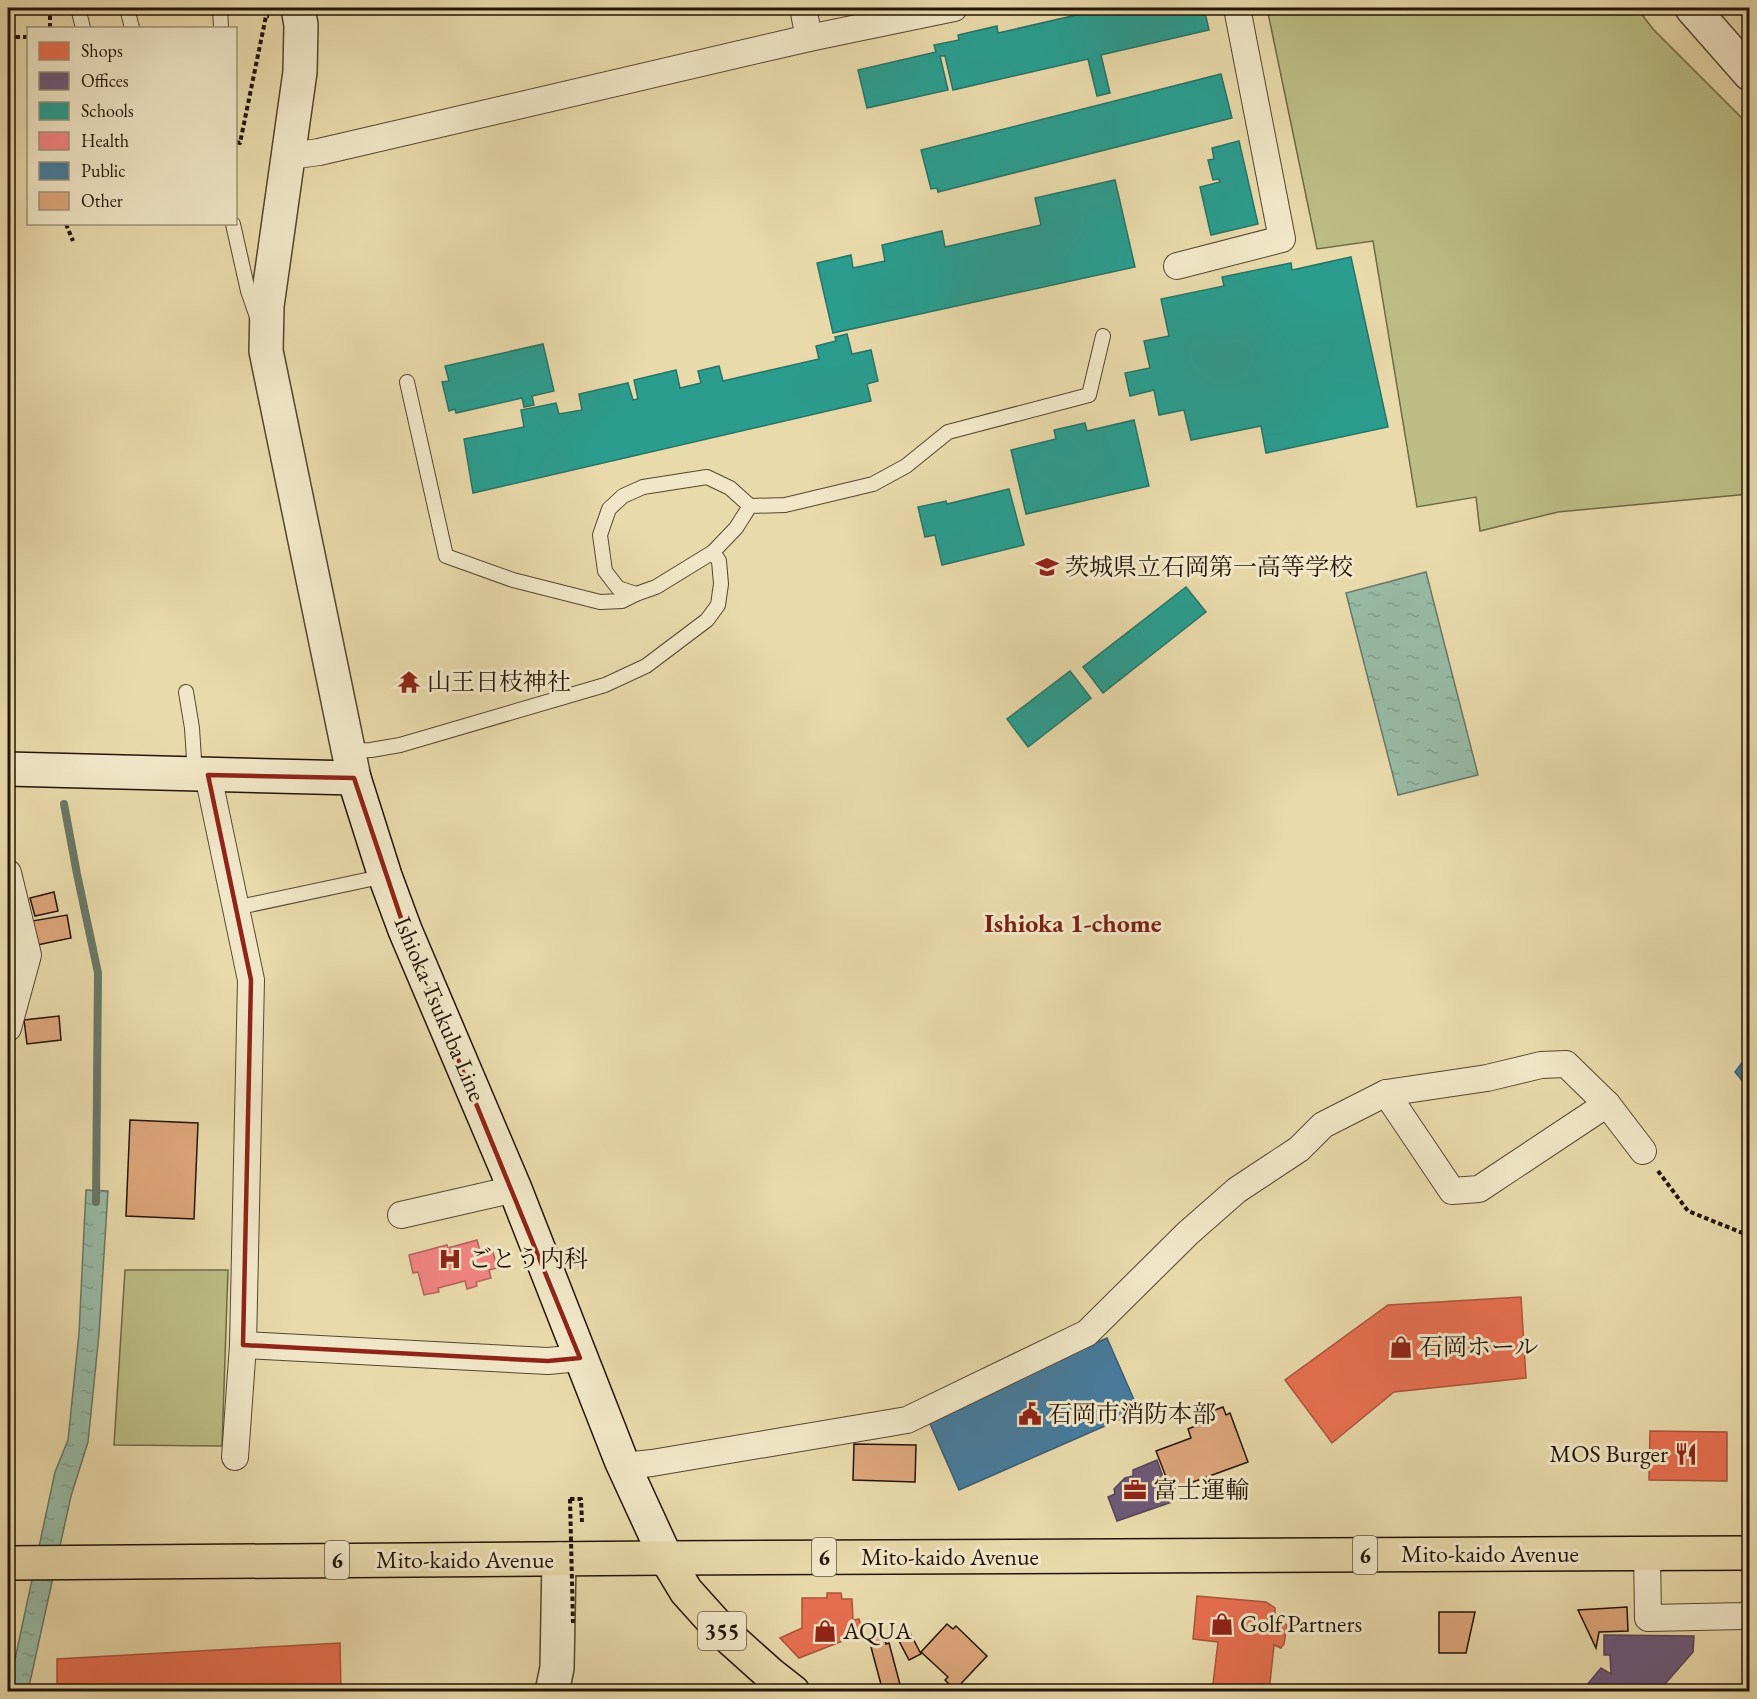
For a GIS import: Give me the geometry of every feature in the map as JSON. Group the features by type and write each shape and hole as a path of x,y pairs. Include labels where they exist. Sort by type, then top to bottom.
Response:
{"highway":[{"name":"Mito-kaido Avenue","path":"8,1563 1749,1553"},
{"name":"355","path":"666,1558 686,1591 774,1686"}],"main road":[{"path":"1692,8 1749,74"},
{"name":"Ishioka-Tsukuba Line","path":"287,11 301,25 300,72 290,156 267,306 265,342 352,764 405,930 514,1189 624,1466 666,1558"},
{"path":"8,769 201,775 352,764"},
{"path":"552,1692 557,1668 559,1559"}],"street":[{"path":"803,8 809,38"},
{"path":"290,156 319,152 809,38 954,8"},
{"path":"1177,266 1282,239 1237,8"},
{"path":"201,775 236,908 251,980 243,1345 235,1457"},
{"path":"8,873 28,955 8,1028"},
{"path":"624,1466 907,1420 1087,1333 1188,1233 1237,1190 1299,1149 1323,1125 1386,1093 1487,1078 1541,1065 1566,1064 1607,1104 1643,1151"},
{"path":"1386,1093 1452,1191 1479,1189 1607,1104"},
{"path":"401,1215 514,1189"},
{"path":"243,1345 548,1361 580,1358"},
{"path":"1647,1554 1648,1618 1745,1616 1749,1612"}],"lane":[{"path":"78,8 83,27"},
{"path":"127,8 132,27"},
{"path":"220,8 222,27"},
{"path":"233,225 248,291 265,342"},
{"path":"636,594 618,588 605,571 600,535 609,509 623,496 643,487 707,477 730,488 750,506 785,506 873,484 906,466 948,432 1089,395 1104,336"},
{"path":"407,382 446,556 513,580 600,602 622,601 656,587 713,552 736,528 750,506"},
{"path":"352,764 371,750 400,745 605,685 646,666 707,620 718,605 721,584 719,561 713,552"},
{"path":"186,692 201,775"},
{"path":"236,908 386,876"}],"path":[{"path":"50,8 50,27"},
{"path":"237,142 240,143 266,16 287,11"},
{"path":"8,37 27,37"},
{"path":"66,225 73,241"},
{"path":"1643,1151 1688,1211 1749,1236"},
{"path":"573,1623 570,1499 580,1499 582,1522"}],"highlighted area":[{"path":"208,775 354,778 405,930 580,1358 548,1361 243,1345 251,980"}],"green space":[{"path":"1267,8 1637,8 1653,29 1749,125 1749,494 1558,512 1480,531 1476,497 1417,507 1373,241 1317,249"},
{"path":"125,1270 228,1270 222,1446 114,1445"}],"water":[{"path":"1426,572 1478,775 1398,795 1346,593"},
{"path":"86,1190 108,1191 99,1334 88,1442 71,1496 28,1691 8,1692 55,1472 68,1440 79,1333"}],"building: Shops":[{"path":"1521,1297 1526,1378 1394,1392 1332,1443 1285,1380 1388,1305"},
{"path":"1650,1431 1727,1432 1727,1481 1649,1480"},
{"path":"827,1593 841,1593 842,1599 852,1599 853,1620 859,1619 863,1633 799,1658 780,1638 802,1628 802,1598 827,1598"},
{"path":"1197,1596 1266,1602 1275,1608 1275,1621 1287,1625 1284,1644 1281,1648 1274,1645 1269,1692 1212,1692 1218,1642 1193,1639"},
{"path":"340,1643 341,1692 57,1692 57,1659"}],"building: Offices":[{"path":"1157,1460 1172,1502 1117,1521 1108,1497 1115,1494 1114,1489 1125,1478 1133,1476 1133,1470"},
{"path":"1604,1635 1694,1636 1693,1652 1658,1692 1581,1692 1601,1668 1611,1674 1610,1655 1604,1655"}],"building: Schools":[{"path":"1107,8 1204,8 1209,30 1101,55 1110,93 1097,96 1088,59 953,90 945,56 940,56 948,90 867,108 858,70 936,52 934,45 959,40 958,35 997,26 998,33"},
{"path":"1221,74 1232,118 938,192 937,188 931,189 921,150"},
{"path":"1239,141 1258,224 1211,235 1200,187 1220,182 1219,179 1213,180 1208,160 1214,159 1212,148"},
{"path":"1115,180 1135,267 833,333 817,263 851,255 853,268 885,261 882,245 942,231 945,247 1041,225 1035,198"},
{"path":"1351,257 1388,427 1266,453 1261,426 1191,440 1184,410 1159,415 1154,390 1130,396 1125,373 1150,368 1144,341 1169,336 1161,299 1224,286 1222,277 1291,263 1292,270"},
{"path":"847,334 852,354 871,350 878,381 867,384 871,401 473,493 464,439 524,427 521,410 556,403 559,414 582,410 579,394 628,383 633,400 638,399 634,380 676,370 680,388 701,383 698,371 719,366 723,381 819,359 816,346 836,341 835,337"},
{"path":"543,344 554,391 532,396 534,405 524,407 522,398 456,413 455,409 449,411 442,382 449,381 445,366"},
{"path":"1134,420 1149,486 1026,514 1011,450 1056,439 1054,430 1085,423 1087,431"},
{"path":"1009,489 1024,545 942,565 935,535 925,537 918,507 946,501 947,504"},
{"path":"1186,587 1206,612 1103,693 1083,667"},
{"path":"1070,671 1091,698 1028,747 1007,719"}],"building: Health":[{"path":"477,1240 481,1255 493,1252 497,1268 489,1270 491,1278 476,1282 477,1286 467,1289 465,1281 438,1288 439,1292 424,1295 418,1272 413,1273 409,1255"}],"building: Public":[{"path":"1750,1052 1750,1090 1735,1072"},
{"path":"1107,1338 1139,1411 959,1490 927,1417"}],"building: Other":[{"path":"54,892 58,911 35,916 30,898"},
{"path":"67,915 71,938 37,945 32,921"},
{"path":"59,1016 61,1040 27,1044 24,1020"},
{"path":"130,1120 198,1123 194,1219 126,1216"},
{"path":"1223,1407 1226,1415 1230,1413 1248,1462 1171,1490 1156,1451 1191,1438 1188,1429 1210,1420 1207,1413"},
{"path":"854,1444 916,1445 915,1482 853,1480"},
{"path":"1627,1607 1628,1631 1599,1632 1596,1648 1578,1610"},
{"path":"1439,1612 1475,1612 1466,1653 1439,1653"},
{"path":"947,1624 953,1629 956,1626 987,1656 955,1690 945,1680 948,1677 921,1652"},
{"path":"910,1633 921,1654 909,1660 898,1639"},
{"path":"884,1635 886,1644 889,1643 902,1692 883,1692 871,1647 875,1646 873,1638"}],"waterway":[{"path":"64,804 98,973 96,1202"}],"place":[{"name":"茨城県立石岡第一高等学校","path":"1047,567"},
{"name":"山王日枝神社","path":"409,682"},
{"name":"ごとう内科","path":"450,1259"},
{"name":"石岡ホール","path":"1401,1347"},
{"name":"石岡市消防本部","path":"1030,1414"},
{"name":"MOS Burger","path":"1686,1454"},
{"name":"富士運輸","path":"1135,1490"},
{"name":"Golf Partners","path":"1222,1624"},
{"name":"AQUA","path":"825,1631"}],"district":[{"name":"Ishioka 1-chome","path":"1073,923"}]}
